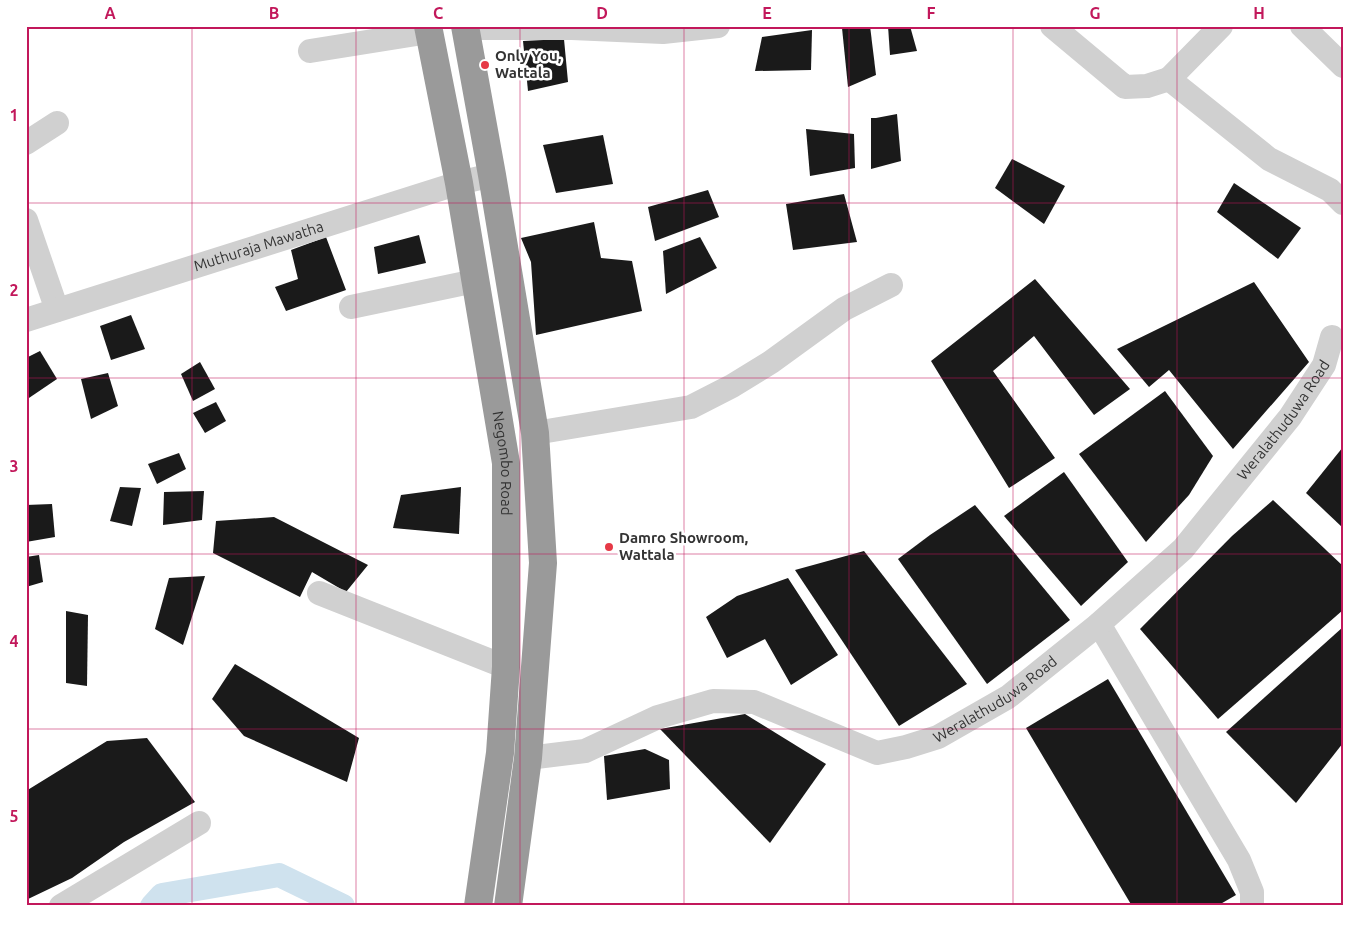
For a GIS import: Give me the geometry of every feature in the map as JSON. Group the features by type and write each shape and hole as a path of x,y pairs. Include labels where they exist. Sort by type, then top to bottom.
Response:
{"highway":[{"path":"465,27 535,433 543,563 528,758 508,906"},
{"name":"Negombo Road","path":"428,29 459,183 506,463 506,667 500,752 478,906"}],"street":[{"path":"465,27 572,28 662,32 718,26"},
{"path":"1052,26 1125,87 1147,86 1169,79 1220,26"},
{"path":"1302,26 1343,66"},
{"path":"310,51 428,29"},
{"path":"1169,79 1270,160 1330,190 1343,203"},
{"path":"26,143 57,123"},
{"name":"Muthuraja Mawatha","path":"26,320 459,183 492,175"},
{"path":"26,220 57,310"},
{"path":"351,307 475,281"},
{"path":"535,433 691,407 732,386 771,362 844,309 891,284"},
{"name":"Weralathuduwa Road","path":"528,758 585,751 658,717 713,701 754,702 877,753 906,747 938,737 1008,697 1099,624 1183,549 1290,417 1333,369 1332,337"},
{"path":"319,593 506,667"},
{"path":"1099,624 1239,860 1252,892 1252,906"},
{"path":"61,906 199,823"}],"building":[{"path":"870,26 876,75 848,87 842,28"},
{"path":"888,26 910,26 917,51 890,55"},
{"path":"812,30 811,70 755,71 762,37"},
{"path":"564,39 568,82 528,91 523,41"},
{"path":"897,114 901,161 871,169 871,118"},
{"path":"806,129 854,134 855,168 810,176"},
{"path":"603,135 613,184 556,193 543,145"},
{"path":"1012,159 1065,186 1044,224 995,188"},
{"path":"1234,183 1301,228 1278,259 1217,212"},
{"path":"708,190 719,217 655,241 648,207"},
{"path":"844,194 857,242 793,250 786,204"},
{"path":"594,222 601,258 632,261 642,311 536,335 531,262 521,238"},
{"path":"419,235 426,263 378,274 374,247"},
{"path":"326,237 346,290 286,311 275,287 298,279 291,250"},
{"path":"700,237 717,268 666,294 663,251"},
{"path":"1035,279 1130,389 1094,415 1034,336 993,371 1055,458 1009,488 931,361"},
{"path":"1254,282 1309,362 1233,449 1169,370 1149,387 1117,349"},
{"path":"131,315 145,349 111,360 100,326"},
{"path":"40,351 57,379 26,400 26,358"},
{"path":"200,362 215,389 193,401 181,374"},
{"path":"108,373 118,406 91,419 81,379"},
{"path":"1165,391 1213,456 1189,495 1146,542 1079,454"},
{"path":"216,402 226,421 205,433 193,413"},
{"path":"1343,447 1343,528 1306,493"},
{"path":"179,453 186,469 157,484 148,464"},
{"path":"1064,472 1128,562 1081,606 1004,516"},
{"path":"120,487 141,488 132,526 110,521"},
{"path":"461,487 459,534 393,528 401,495"},
{"path":"204,491 202,520 163,525 164,492"},
{"path":"1273,500 1343,566 1343,610 1218,719 1140,629 1232,536"},
{"path":"52,504 55,537 26,542 26,505"},
{"path":"975,505 1070,620 987,684 898,559"},
{"path":"274,517 368,565 346,592 312,572 300,597 213,553 216,521"},
{"path":"864,551 967,684 899,726 795,570"},
{"path":"39,555 43,582 26,587 26,557"},
{"path":"205,576 183,645 155,629 169,578"},
{"path":"788,578 838,655 791,685 765,639 727,658 706,617 737,596"},
{"path":"66,611 88,615 87,686 66,683"},
{"path":"1343,627 1343,743 1296,803 1226,732"},
{"path":"235,664 359,738 347,782 244,736 212,699"},
{"path":"1108,679 1236,895 1217,906 1132,906 1026,728"},
{"path":"745,714 826,764 770,843 660,729"},
{"path":"147,738 195,802 124,842 72,878 26,900 26,791 107,741"},
{"path":"645,749 669,760 670,789 607,800 604,756"}],"waterway":[{"path":"152,906 162,895 279,875 343,906"}],"place":[{"name":"Only You, Wattala","path":"485,65"},
{"name":"Damro Showroom, Wattala","path":"609,547"}]}
